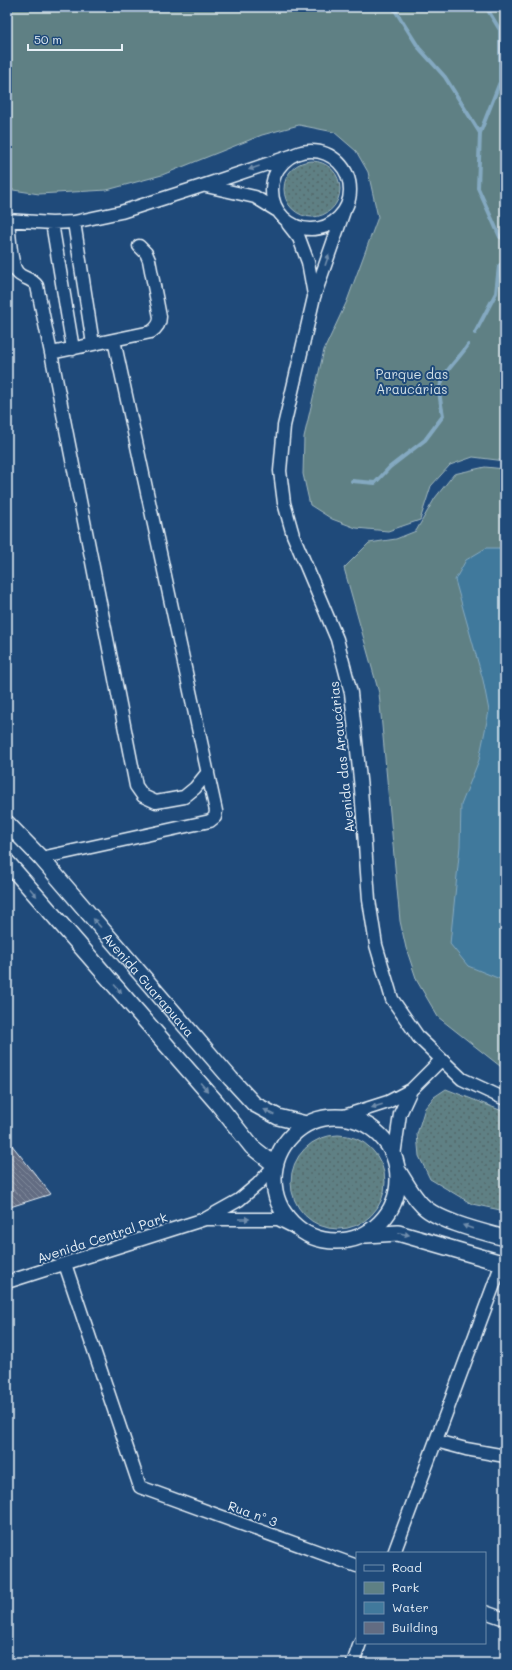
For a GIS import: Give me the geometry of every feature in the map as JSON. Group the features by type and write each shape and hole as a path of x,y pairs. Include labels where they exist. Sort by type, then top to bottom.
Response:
{"street":[{"name":"Avenida das Araucárias","path":"7,220 52,223 74,222 121,212 205,185 302,151 315,150 327,154 337,161 346,172 350,185 350,199 344,211 314,297 284,426 280,471 284,503 293,535 337,639 351,693 362,789 369,900 376,945 392,999 419,1038 462,1079 505,1099"},
{"name":"Avenida das Araucárias","path":"291,156 281,163 274,174 271,186 272,199 276,210 299,238 308,262 314,297"},
{"name":"Avenida das Araucárias","path":"205,185 255,197 276,210"},
{"name":"Avenida das Araucárias","path":"284,220 296,227 310,230 323,228 335,221 344,211"},
{"path":"7,220 14,268 19,275 31,279 36,286 52,354 136,786 144,796 156,802 184,797 195,788 208,772"},
{"path":"74,222 79,263 93,344"},
{"path":"52,223 74,349"},
{"path":"52,354 151,332 160,323 160,316 149,260 146,253 139,246"},
{"path":"59,268 79,263"},
{"path":"41,858 210,821 215,817 216,811 114,340"},
{"name":"Avenida Guarapuava","path":"7,823 41,858 230,1079 254,1104 278,1116 306,1124"},
{"name":"Avenida Guarapuava","path":"7,862 217,1103 252,1147 275,1165"},
{"path":"298,1229 286,1216 278,1200 274,1183 275,1165 281,1149 292,1135 306,1124 322,1118 341,1116 388,1102 411,1090 441,1060"},
{"path":"394,1156 400,1114 411,1090"},
{"path":"205,1219 278,1219 314,1237 331,1242 349,1241 366,1234 380,1224 392,1208 398,1191 398,1172 394,1156 386,1140 373,1128 358,1120 341,1116"},
{"path":"205,1219 239,1200 258,1184 275,1165"},
{"path":"398,1172 412,1194 423,1206 445,1219 481,1232 505,1238"},
{"name":"Avenida Central Park","path":"7,1282 205,1219"},
{"path":"366,1234 398,1233 503,1263 394,1552"},
{"name":"Rua nº 3","path":"65,1264 140,1487 356,1566"},
{"path":"436,1441 466,1449 505,1456"},
{"path":"486,1612 505,1619"},
{"path":"353,1663 360,1644"}],"green space":[{"name":"Parque das Araucárias","path":"7,7 505,7 505,461 473,457 450,465 431,486 420,520 388,531 356,528 332,519 310,505 303,474 304,437 324,350 347,301 378,217 368,172 356,151 334,132 299,125 262,135 162,175 107,190 39,194 7,189"},
{"path":"307,161 317,161 332,169 338,178 340,189 338,200 332,209 317,217 307,217 296,212 289,205 284,194 284,184 289,173 296,166"},
{"path":"485,467 505,469 505,1070 438,1017 417,981 406,948 400,921 379,693 344,568 369,543 396,539 416,531 435,498 454,474"},
{"path":"446,1089 505,1112 505,1211 472,1204 430,1179 419,1156 417,1134 425,1108 434,1097"},
{"path":"338,1135 356,1138 371,1149 382,1164 385,1182 382,1200 371,1215 356,1226 338,1229 320,1226 305,1215 294,1200 291,1182 294,1164 305,1149 320,1138"}],"water":[{"path":"486,548 505,548 505,981 468,966 450,944 460,846 461,805 479,760 489,711 483,680 455,580 466,560"}],"building":[{"path":"7,1139 51,1194 7,1208"}],"waterway":[{"path":"393,7 419,48 445,77 480,133 478,188 500,237 505,238"},
{"path":"480,133 500,82 500,30 486,7"},
{"path":"475,333 496,293 499,266 505,261"},
{"path":"352,481 375,483 390,467 425,440 443,416 439,394 442,381 448,370 468,345"}]}
